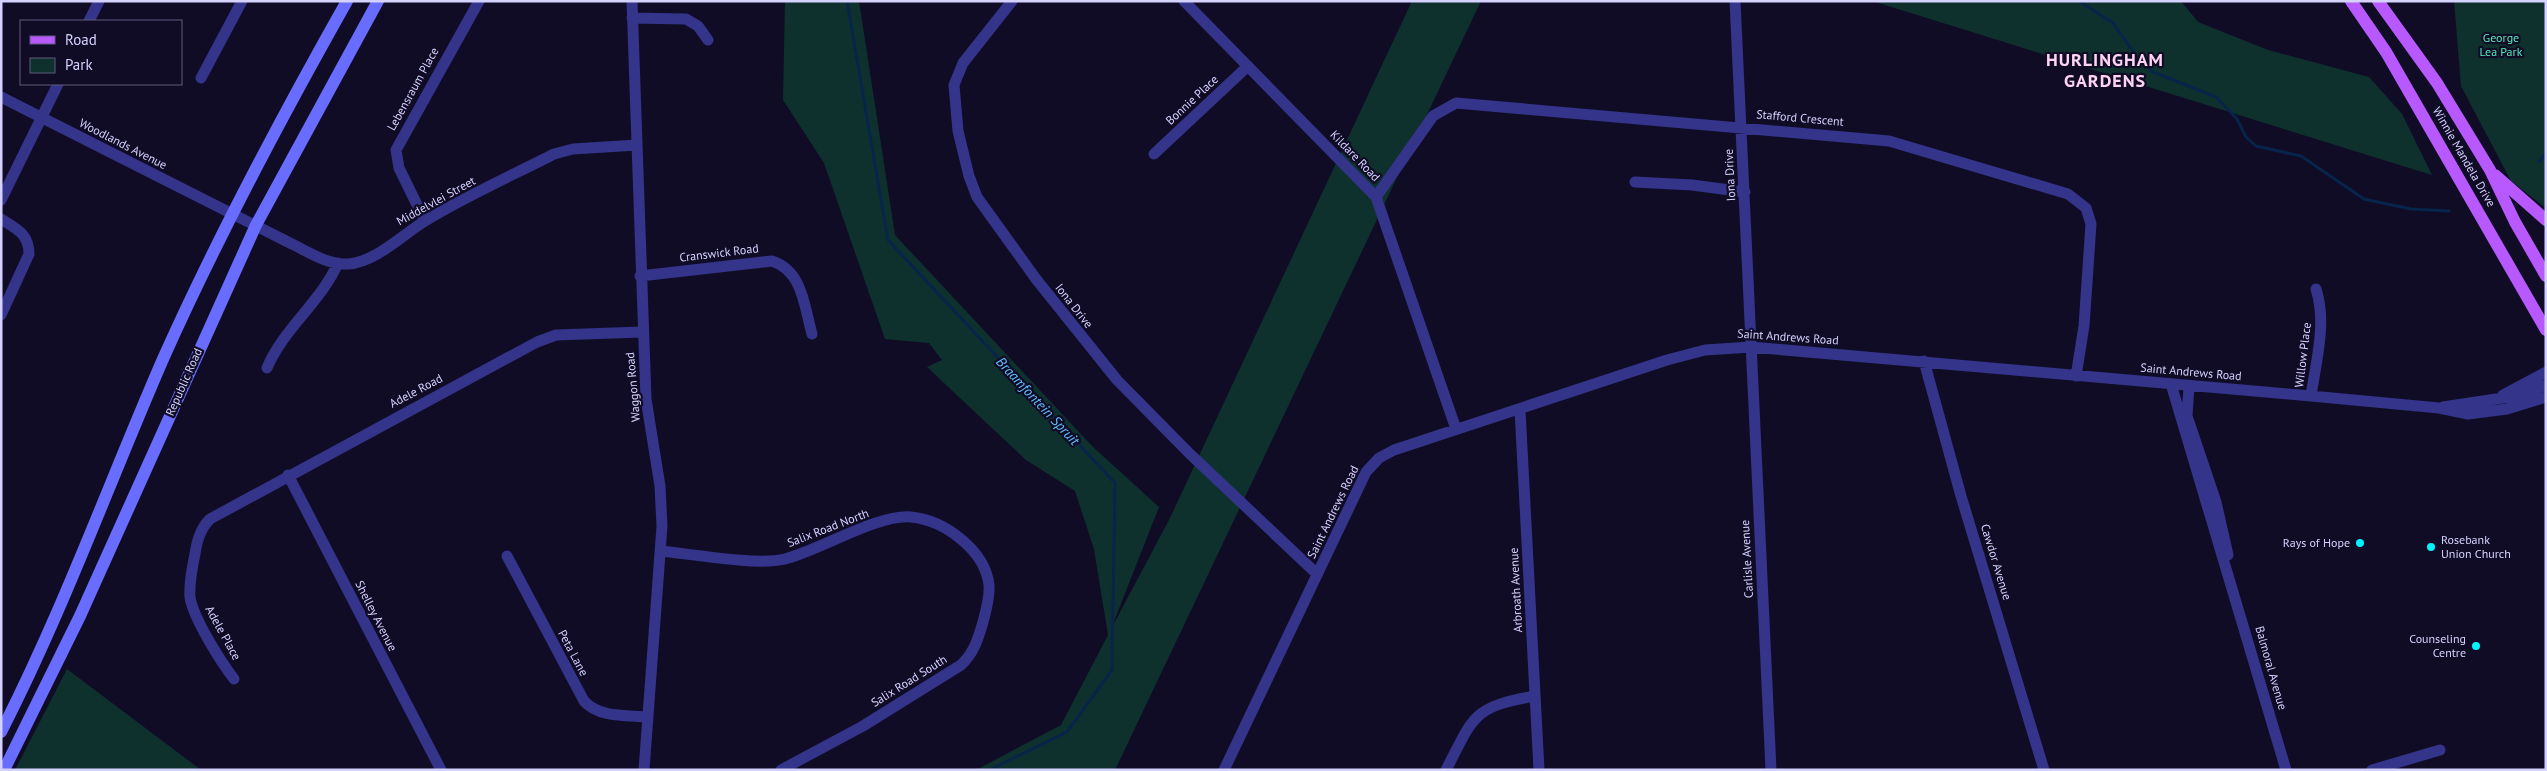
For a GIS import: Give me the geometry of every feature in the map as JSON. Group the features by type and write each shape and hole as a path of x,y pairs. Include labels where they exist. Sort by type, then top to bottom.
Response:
{"main road":[{"path":"1,732 68,590 116,468 164,357 232,214 347,1"},
{"name":"Republic Road","path":"4,770 80,616 256,225 378,1"},
{"name":"Winnie Mandela Drive","path":"2351,1 2391,59 2546,330"},
{"name":"Winnie Mandela Drive","path":"2378,1 2437,82 2490,170 2515,222 2546,276"},
{"path":"2490,170 2546,220"}],"street":[{"path":"89,20 98,1"},
{"path":"201,78 242,1"},
{"name":"Lebensraum Place","path":"425,221 399,168 396,150 479,1"},
{"name":"Waggon Road","path":"632,1 642,332 646,399 661,493 661,551 644,770"},
{"name":"Iona Drive","path":"1012,1 963,63 954,85 958,131 969,176 977,197 1036,279 1116,380 1190,454 1317,574"},
{"name":"Kildare Road","path":"1184,1 1376,198 1456,429"},
{"name":"Iona Drive","path":"1735,1 1751,347"},
{"path":"632,18 686,19 698,26 708,40"},
{"name":"Bonnie Place","path":"1154,154 1248,66"},
{"path":"1,200 58,85"},
{"name":"Woodlands Avenue","path":"1,98 256,225"},
{"name":"Stafford Crescent","path":"1376,198 1433,116 1456,103 1889,141 2068,194 2078,200 2090,217 2091,235 2084,326 2076,376"},
{"name":"Middelvlei Street","path":"256,225 326,260 349,264 369,258 425,221 563,151 636,145"},
{"path":"1635,182 1692,184 1745,192"},
{"path":"1,219 23,233 29,247 29,254 1,315"},
{"name":"Cranswick Road","path":"640,276 772,261 784,265 793,273 799,286 812,334"},
{"path":"267,368 274,355 316,299 338,263"},
{"name":"Willow Place","path":"2312,396 2321,328 2321,309 2316,289"},
{"name":"Adele Road","path":"216,515 537,342 556,335 642,332"},
{"name":"Saint Andrews Road","path":"1224,770 1317,574 1372,464 1394,450 1705,350 1751,347 1924,361 2439,408 2459,413 2478,413 2507,409 2546,397"},
{"name":"Carlisle Avenue","path":"1751,347 1771,770"},
{"name":"Cawdor Avenue","path":"1924,361 1962,496 2044,770"},
{"name":"Saint Andrews Road","path":"2500,398 2546,372"},
{"name":"Balmoral Avenue","path":"2171,384 2204,481 2222,526 2230,574 2286,770"},
{"name":"Saint Andrews Road","path":"2439,408 2516,396 2546,385"},
{"name":"Balmoral Avenue","path":"2189,386 2187,416 2204,481"},
{"name":"Arbroath Avenue","path":"1520,410 1539,770"},
{"name":"Shelley Avenue","path":"288,475 441,770"},
{"name":"Adele Place","path":"216,515 205,524 200,533 192,565 190,596 192,605 208,636 234,679"},
{"name":"Salix Road North","path":"661,551 745,559 783,559 884,521 902,517 922,519 940,526 967,545"},
{"name":"Salix Road South","path":"782,770 863,726 940,679 967,660 979,637 989,598 989,585 983,566 967,545"},
{"name":"Peta Lane","path":"507,556 584,701 595,710 602,712 648,717"},
{"path":"1446,770 1468,726 1481,712 1501,703 1535,696"},
{"path":"2372,770 2440,750"}],"green space":[{"path":"785,1 859,1 895,235 1092,446 1159,507 1111,629 1169,520 1412,1 1481,1 1115,770 976,770 1061,725 1108,635 1094,549 1075,491 1026,460 927,367 942,360 929,343 885,339 824,163 783,100"},
{"path":"1872,1 2181,1 2198,22 2268,50 2369,77 2402,114 2432,175"},
{"name":"George Lea Park","path":"2454,1 2546,1 2546,208 2511,181 2461,86"},
{"path":"67,669 201,770 15,770"}],"waterway":[{"name":"Braamfontein Spruit","path":"847,1 888,240 1115,483 1112,670 1067,732 989,770"},
{"path":"1980,1 1988,1"},
{"path":"2079,1 2113,23 2137,57 2153,72 2216,97 2237,119 2246,137 2256,146 2301,156 2364,199 2411,209 2449,211"},
{"path":"2539,162 2546,152"}],"place":[{"name":"Rays of Hope","path":"2360,543"},
{"name":"Rosebank Union Church","path":"2431,547"},
{"name":"Counseling Centre","path":"2476,646"}],"district":[{"name":"HURLINGHAM GARDENS","path":"2105,70"}]}
